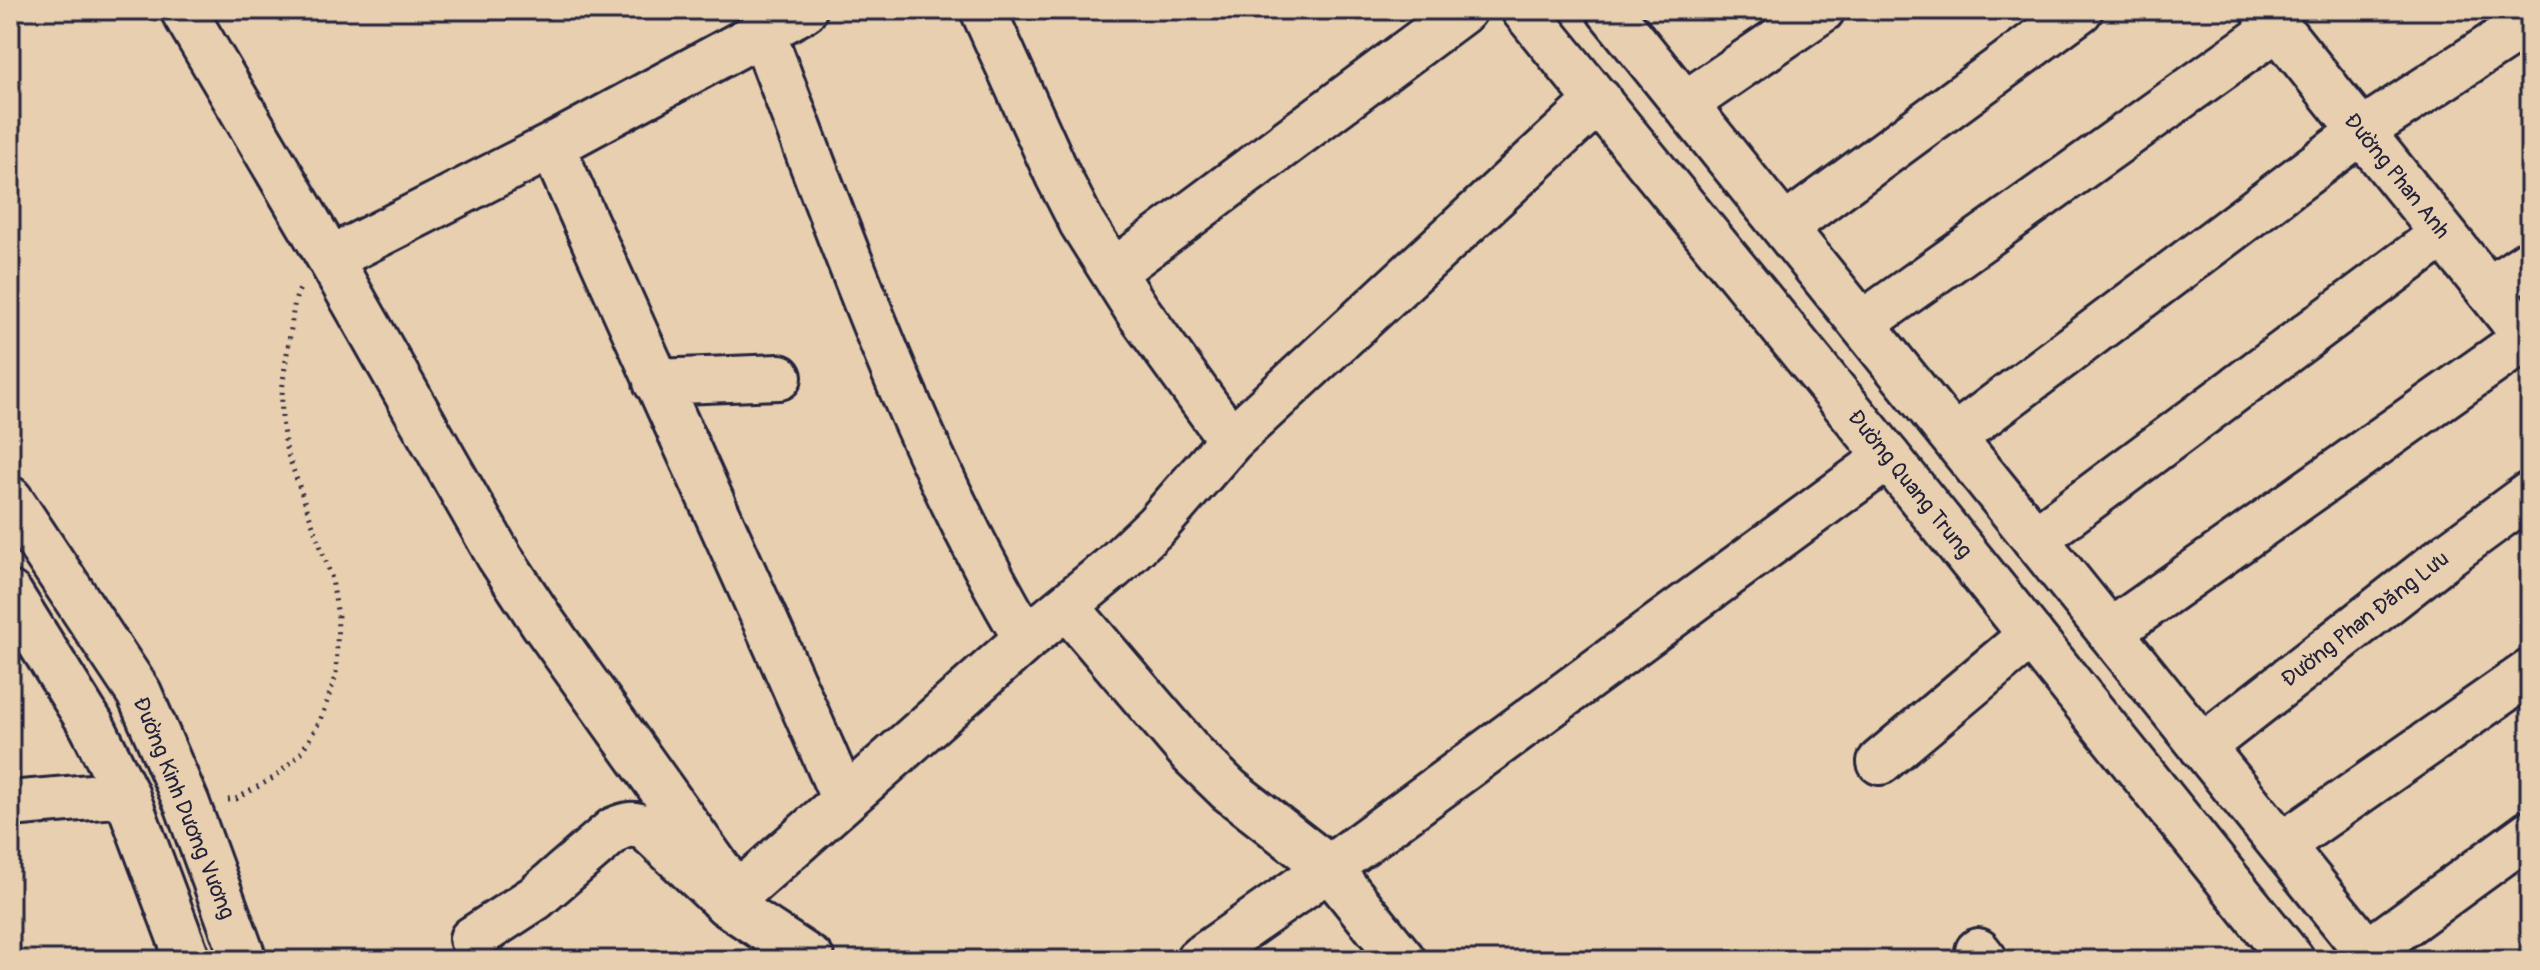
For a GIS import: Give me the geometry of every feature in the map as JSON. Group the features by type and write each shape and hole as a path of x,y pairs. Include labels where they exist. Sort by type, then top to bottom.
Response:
{"main road":[{"path":"183,10 330,259 499,556 732,900"},
{"path":"330,259 552,146 804,10"},
{"path":"983,10 1082,223 1137,310 1231,440"},
{"path":"1113,272 1464,10"},
{"name":"Đường Quang Trung","path":"1524,10 2292,960"},
{"path":"1609,10 2370,956 2530,833"},
{"path":"1685,104 1822,10"},
{"path":"1785,227 2080,10"},
{"path":"1862,324 2271,19"},
{"name":"Đường Phan Anh","path":"2271,19 2528,340"},
{"path":"1954,437 2362,131 2530,21"},
{"path":"763,33 837,228 919,430 990,578 1026,639"},
{"path":"732,900 1026,639 1113,567 1157,525 1231,440 1599,100"},
{"path":"552,146 656,382 770,627 844,800"},
{"path":"2035,539 2443,234"},
{"path":"2488,290 2530,262"},
{"path":"2110,632 2528,340"},
{"path":"656,382 779,377"},
{"path":"1198,960 1329,868 1888,457"},
{"name":"Đường Phan Đăng Lưu","path":"2202,747 2530,494"},
{"name":"Đường Kinh Dương Vương","path":"10,499 139,693 187,804 244,960"},
{"path":"10,594 92,726 126,794 188,960"},
{"path":"1066,606 1192,754 1229,790 1329,868 1403,960"},
{"path":"1880,762 2031,635"},
{"path":"2282,845 2530,672"},
{"path":"10,804 126,794"},
{"path":"472,939 535,898 614,830 626,824 635,824 646,828 732,900 812,960"}],"path":[{"path":"187,804 236,799 275,777 301,753 320,721 336,676 338,617 332,579 287,452 281,410 282,372 294,299 303,283 330,259"}]}
